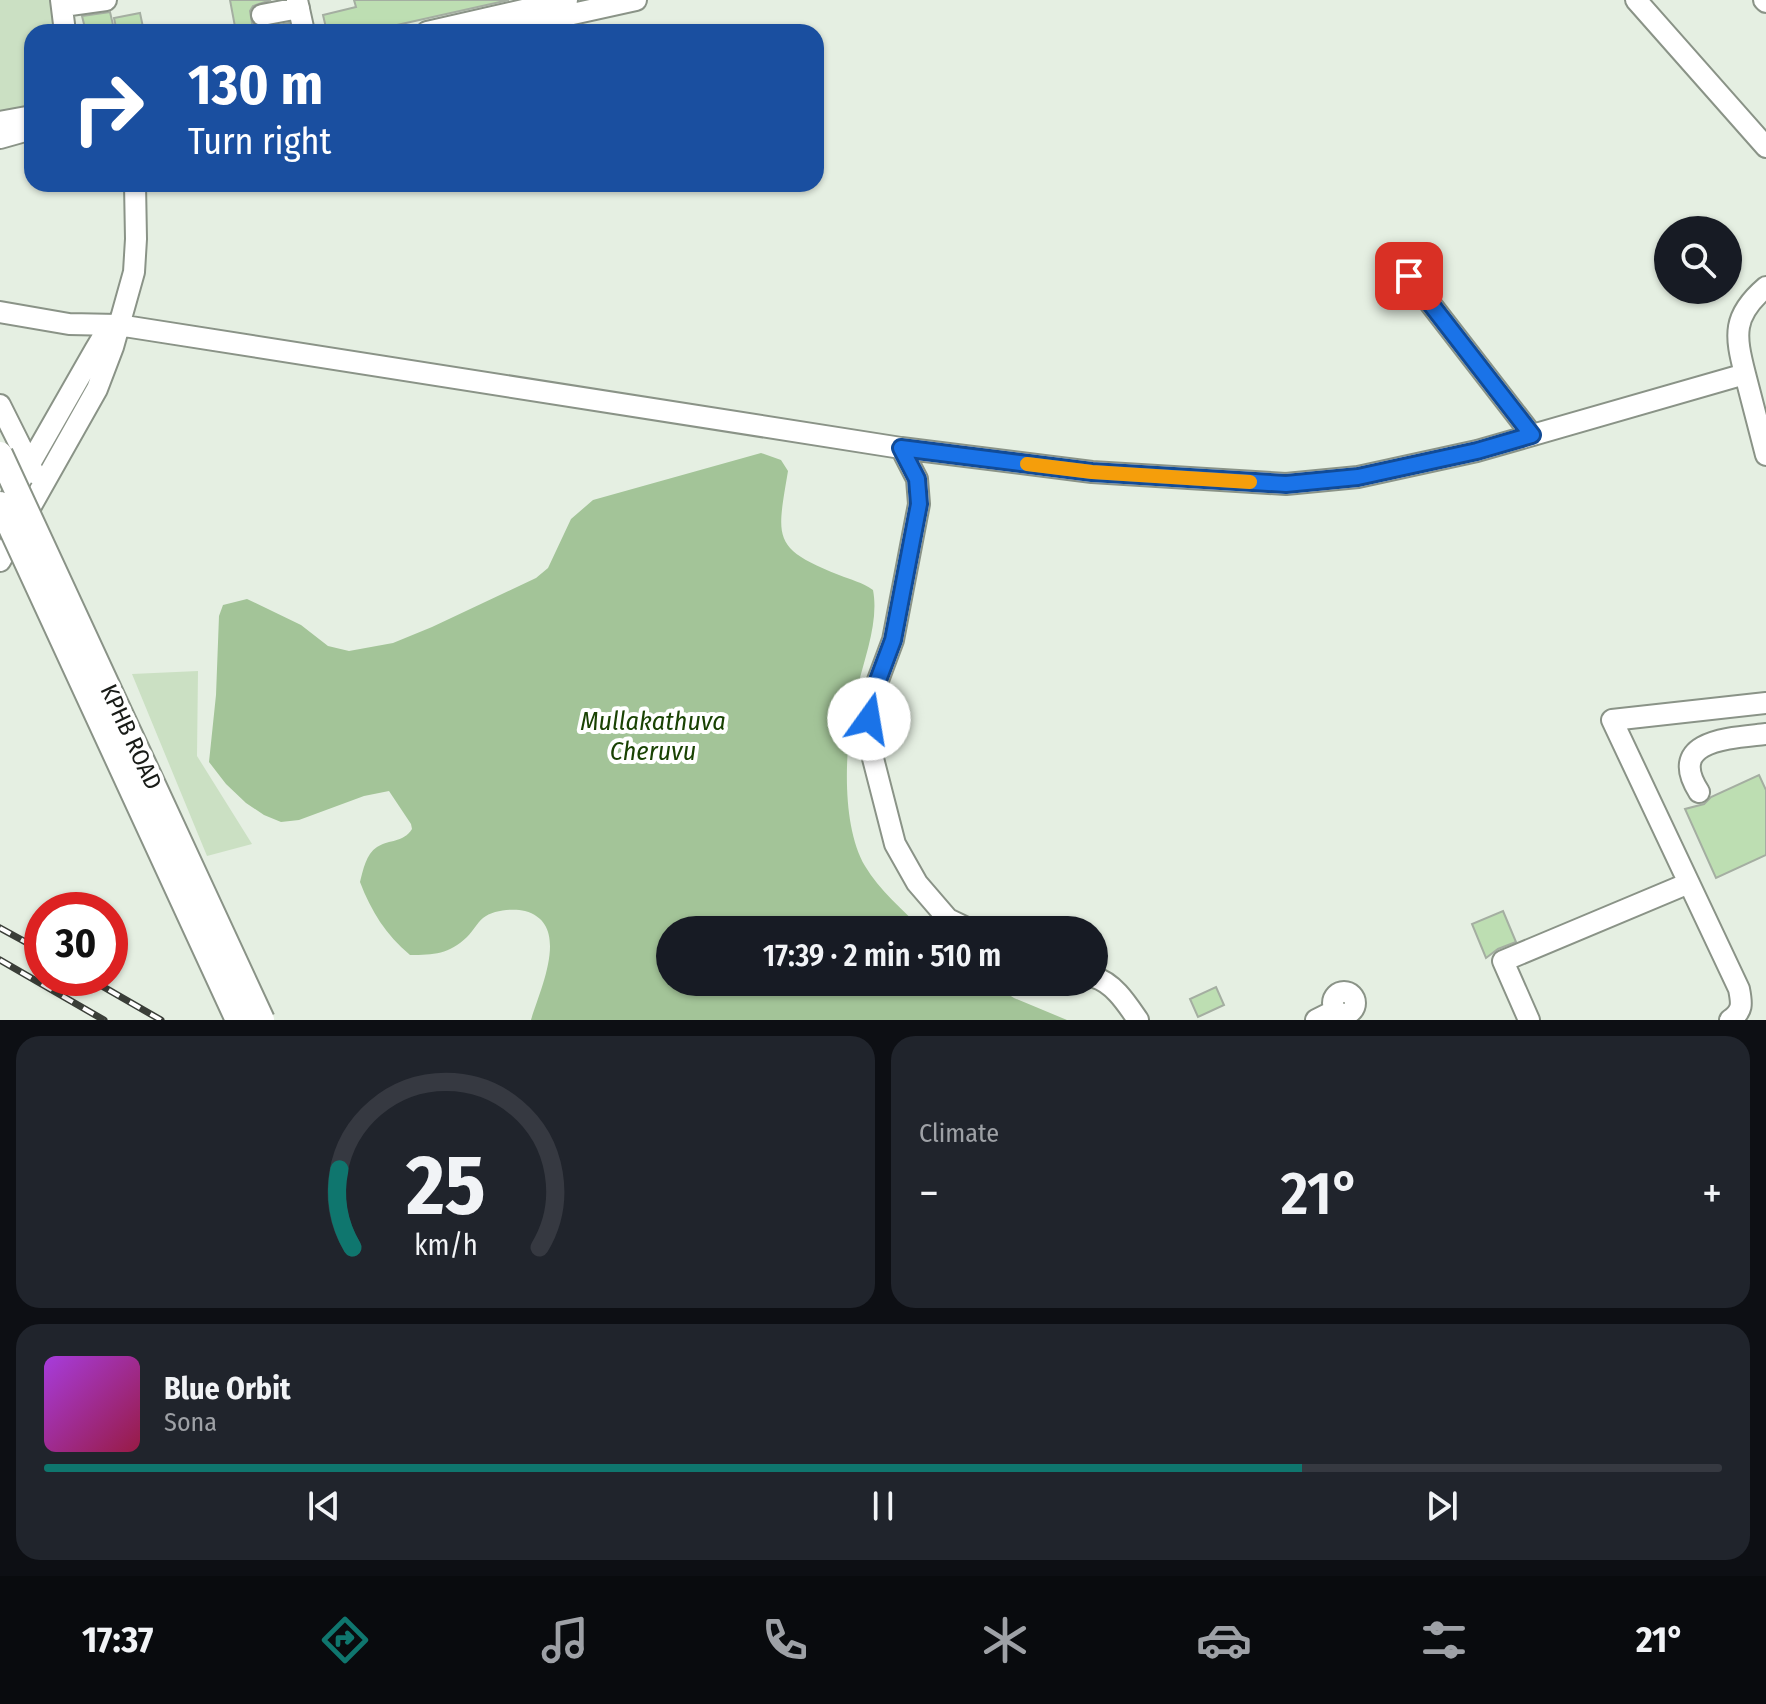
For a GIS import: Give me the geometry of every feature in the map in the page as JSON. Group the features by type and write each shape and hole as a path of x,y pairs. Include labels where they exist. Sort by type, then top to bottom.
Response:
{"main road":[{"name":"KPHB ROAD","path":"0,454 262,1020"},
{"name":"KPHB ROAD","path":"0,504 238,1020"}],"street":[{"path":"64,24 62,3 106,0"},
{"path":"462,24 567,0"},
{"path":"527,24 636,0"},
{"path":"1636,0 1766,147"},
{"path":"262,15 298,4 302,24"},
{"path":"0,122 24,118"},
{"path":"0,138 24,131"},
{"path":"0,561 97,389 128,300 134,272 135,192"},
{"path":"1409,276 1532,435"},
{"path":"1766,287 1755,296 1738,325 1737,341 1766,455"},
{"path":"0,312 69,324 118,325 901,448 1092,472 1286,484 1358,477 1477,451 1745,374"},
{"path":"0,516 104,335 118,325"},
{"path":"0,405 41,487"},
{"path":"901,448 917,479 919,504 893,640 871,699 868,739 895,844 917,883 945,916"},
{"path":"1730,1020 1742,1004 1739,989 1612,720 1766,703"},
{"path":"1699,792 1693,782 1690,765 1698,748 1715,740 1766,734"},
{"path":"1529,1020 1503,961 1689,883"},
{"path":"1108,985 1124,999 1138,1020"},
{"path":"1316,1020 1347,1015"}],"shaded area":[{"path":"0,0 51,0 56,24 24,24 24,107 0,114"},
{"path":"198,671 197,756 252,844 207,856 132,674"}],"water":[{"name":"Mullakathuva Cheruvu","path":"761,453 781,460 788,471 781,526 790,548 817,566 873,590 873,626 850,728 848,802 851,826 865,866 909,916 656,916 656,996 1011,996 1067,1020 531,1020 549,959 547,929 539,918 520,910 498,911 483,918 454,947 434,954 410,955 374,913 360,882 368,858 377,847 400,839 412,829 389,791 364,796 299,820 281,822 246,803 209,762 216,695 219,616 223,605 247,599 301,625 328,646 349,651 393,643 536,578 548,568 571,519 593,500"}],"building":[{"path":"230,0 271,0 253,6 250,11 254,24 234,24"},
{"path":"354,0 509,0 401,24 325,24 323,15 356,7"},
{"path":"110,12 113,24 84,24 82,16"},
{"path":"140,13 142,24 115,24 114,18"},
{"path":"1759,775 1766,790 1766,855 1716,878 1685,809 1704,804 1711,797"},
{"path":"1503,911 1516,942 1486,958 1472,924"},
{"path":"1216,987 1224,1005 1198,1017 1190,999"}],"railway":[{"path":"0,928 24,941"},
{"path":"0,960 104,1020"},
{"path":"119,996 161,1020"}],"slow traffic":[{"path":"1027,464 1092,472 1250,482"}],"route":[{"path":"869,719 871,699 893,640 919,504 917,479 901,448 1092,472 1286,484 1358,477 1477,451 1532,435 1409,276"}]}
